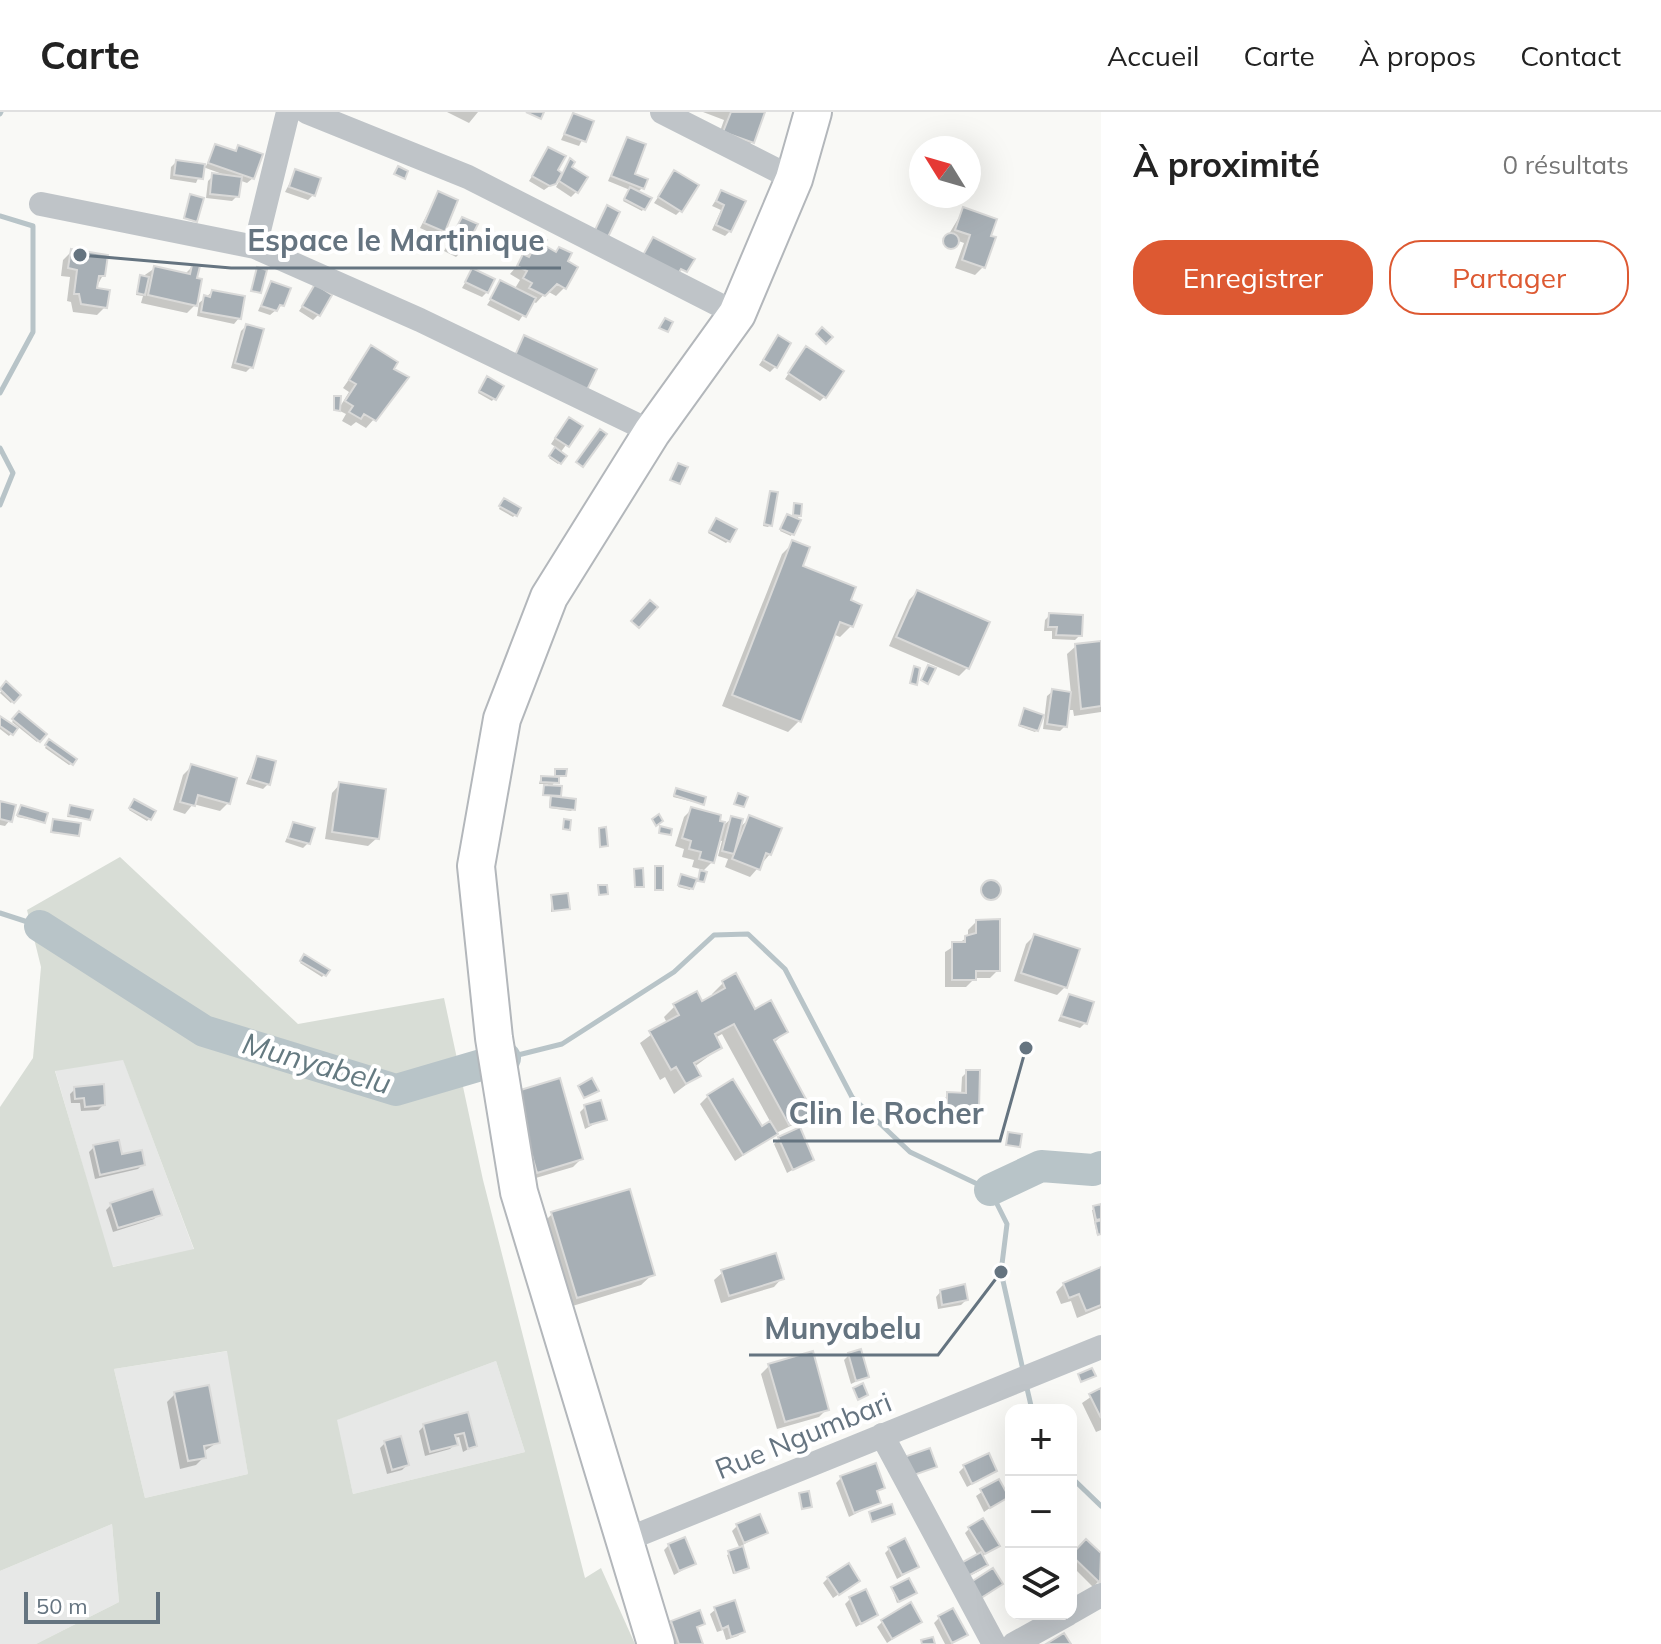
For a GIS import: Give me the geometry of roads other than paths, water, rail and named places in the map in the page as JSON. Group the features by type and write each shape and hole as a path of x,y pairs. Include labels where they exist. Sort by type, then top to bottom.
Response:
{"highway":[{"path":"656,1644 519,1192 496,1055 476,866 502,719 549,597 652,432 737,314 794,179 813,112"}],"street":[{"path":"255,247 288,112"},
{"path":"307,112 468,177 737,314"},
{"path":"662,112 794,179"},
{"path":"41,204 255,247 420,320 652,432"},
{"name":"Rue Ngumbari","path":"623,1541 1101,1347"},
{"path":"882,1435 994,1644"},
{"path":"1077,1608 1101,1595"},
{"path":"1014,1644 1057,1620"}],"waterway":[{"path":"0,216 33,226 33,332 0,393"},
{"path":"0,448 13,473 0,505"},
{"path":"0,913 40,926"},
{"name":"Munyabelu","path":"40,926 204,1031 396,1090 505,1058"},
{"name":"Munyabelu","path":"510,1057 562,1044 674,972 714,935 748,934 785,969 852,1097 910,1152 990,1190 1007,1224 1001,1272 1023,1370"},
{"name":"Munyabelu","path":"990,1190 1041,1166 1093,1170 1101,1167"},
{"name":"Munyabelu","path":"1026,1384 1031,1404"},
{"name":"Munyabelu","path":"1077,1483 1101,1506"}],"place":[{"name":"Espace le Martinique","path":"80,255"},
{"name":"Clin le Rocher","path":"1026,1048"},
{"name":"Munyabelu","path":"1001,1272"}]}
